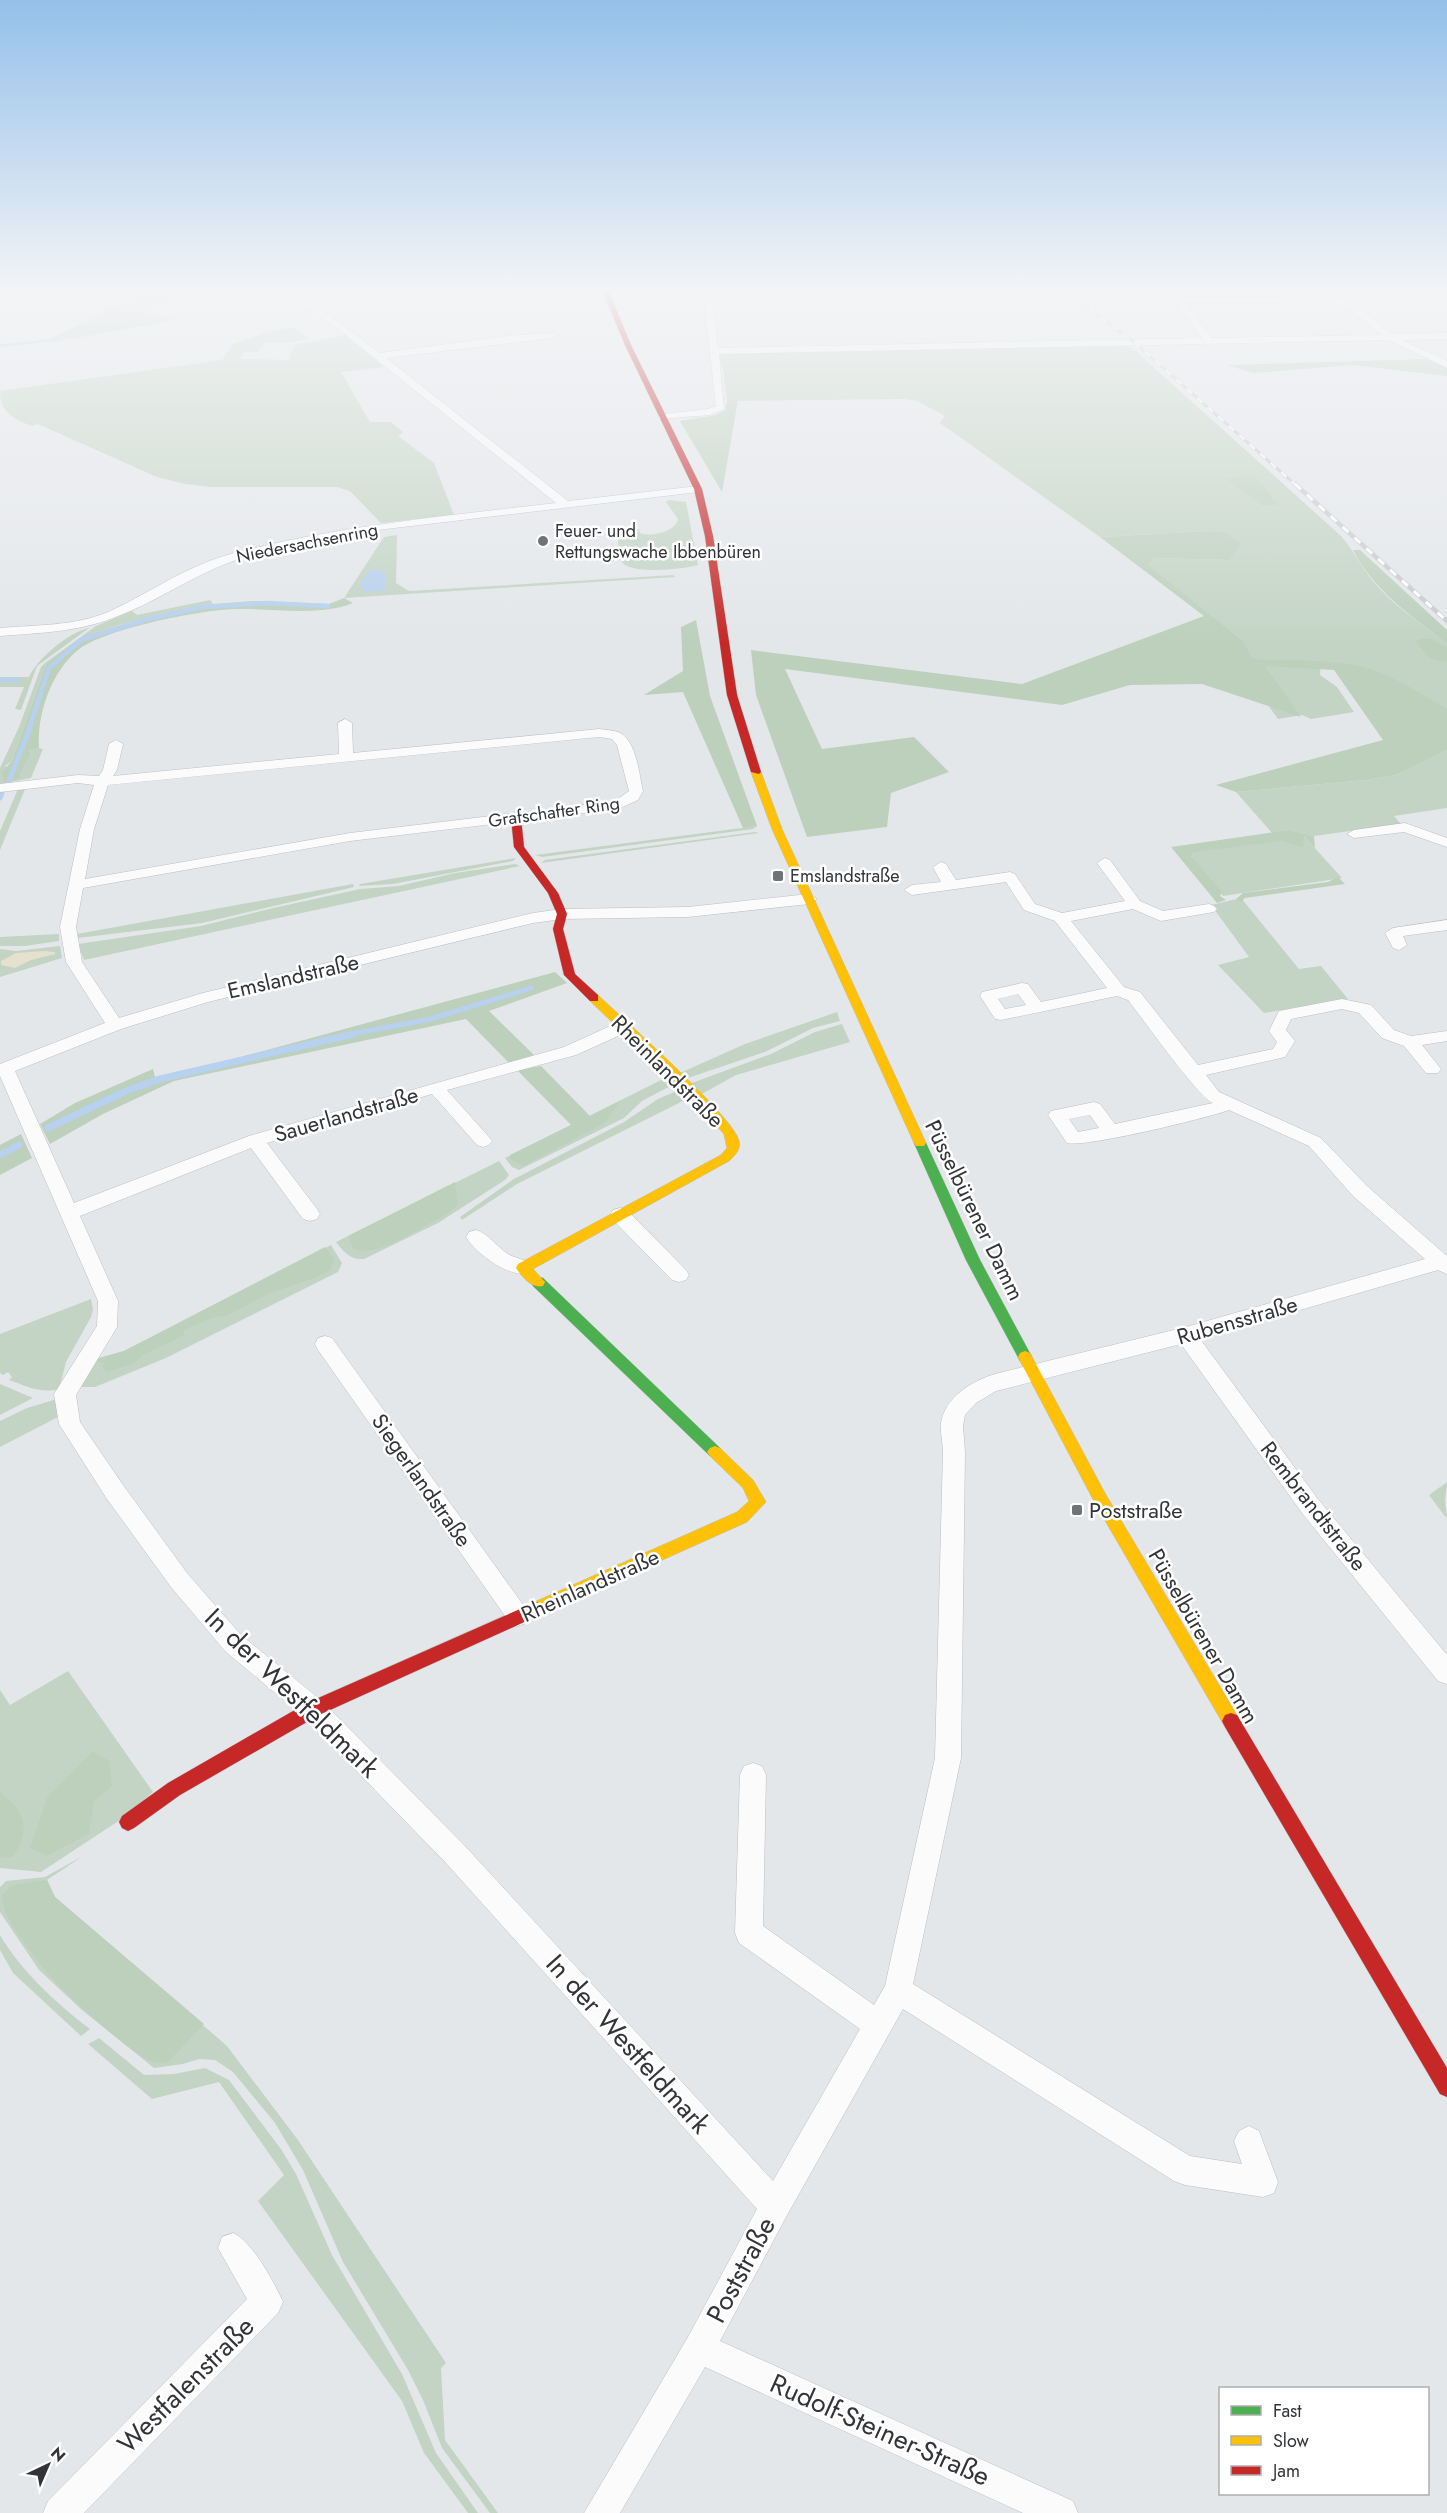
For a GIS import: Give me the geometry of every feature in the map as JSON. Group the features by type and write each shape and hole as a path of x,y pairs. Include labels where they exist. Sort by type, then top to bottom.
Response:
{"main road":[{"name":"Püsselbürener Damm","path":"659,409 698,489 709,536 732,695 750,755 777,829 973,1260 1119,1531 1447,2087"},
{"path":"516,818 519,847 553,893 562,914"},
{"name":"Rheinlandstraße","path":"128,1822 174,1789 313,1709 742,1517 758,1502 748,1484 523,1268 725,1158 733,1149 733,1141 729,1132 684,1084 570,975 558,929 562,914"}],"street":[{"path":"444,409 566,505"},
{"path":"663,417 710,412 715,409"},
{"name":"Niedersachsenring","path":"0,632 63,627 90,622 111,615 210,565 311,539 361,529 698,489"},
{"path":"345,723 346,759"},
{"name":"Grafschafter Ring","path":"0,788 78,779 103,781 346,759 411,749 600,733 616,736 624,744 636,791 629,800 618,805 350,837 76,885"},
{"path":"115,1025 74,962 68,927 87,829 97,795 110,771 116,744"},
{"path":"1354,834 1404,823 1447,843"},
{"path":"1105,863 1135,904 1161,916 1209,909"},
{"path":"941,867 951,885"},
{"path":"912,890 1010,877 1029,907 1061,918 1135,904"},
{"name":"Emslandstraße","path":"3,1069 115,1025 203,998 533,918 562,914 688,912 809,899"},
{"path":"1061,918 1118,992"},
{"path":"1399,945 1393,933 1447,925"},
{"path":"1036,1007 1118,992 1134,996 1213,1096 1315,1142 1360,1191 1444,1265"},
{"path":"1193,1072 1279,1053 1286,1041 1277,1031 1285,1015 1342,1004 1365,1009 1388,1034 1410,1042 1447,1036"},
{"name":"Sauerlandstraße","path":"70,1212 255,1140 570,1051 625,1026"},
{"path":"1410,1042 1431,1070"},
{"name":"In der Westfeldmark","path":"3,1069 70,1212 108,1301 107,1327 65,1394 70,1424 116,1492 187,1589 233,1642 313,1709 455,1854 776,2206"},
{"path":"436,1087 443,1098 483,1141"},
{"path":"1111,1132 1207,1112 1229,1104"},
{"path":"255,1140 310,1214"},
{"path":"620,1215 679,1275"},
{"name":"Rheinlandstraße","path":"476,1236 501,1259 523,1268"},
{"name":"Rubensstraße","path":"1032,1373 1186,1335 1444,1265"},
{"name":"Rembrandtstraße","path":"1186,1335 1310,1506 1447,1673"},
{"name":"Siegerlandstraße","path":"325,1344 519,1616"},
{"name":"Poststraße","path":"601,2513 699,2348 898,1990 948,1758 954,1452 952,1421 972,1393 995,1382 1032,1373"},
{"path":"753,1775 749,1933 878,2025"},
{"path":"898,1990 1185,2170 1263,2182 1250,2141"},
{"name":"Westfalenstraße","path":"60,2513 267,2302 233,2248"},
{"name":"Rudolf-Steiner-Straße","path":"699,2348 1061,2513"}],"green space":[{"path":"363,409 370,422 391,422 403,432 398,436 434,463 454,515 381,523 350,491 337,487 212,487 185,484 157,477 38,424 31,426 5,410"},
{"path":"736,409 722,492 680,421 716,415 725,410"},
{"path":"932,409 1200,409 1340,535 1368,574 1389,598 1447,643 1447,708 1402,684 1371,671 1338,663 1321,663 1320,675 1337,687 1354,712 1311,719 1302,715 1278,719 1249,679 1242,640 1147,565 1153,558 1228,560 1241,544 1209,531 1100,537 940,423 945,416"},
{"path":"1254,475 1278,505 1263,506 1226,479"},
{"path":"669,500 686,502 698,565 658,570 635,569 627,566 620,557 618,538 638,529 641,534 652,534 673,527 678,519 666,502"},
{"path":"1209,531 1226,533 1241,544 1229,560 1153,558 1148,565 1242,640 1253,659 1319,661 1371,669 1393,678 1447,708 1447,750 1396,775 1366,780 1236,792 1216,785 1383,740 1334,670 1265,666 1301,717 1202,684 1130,685 1062,705 785,669 822,749 914,737 949,772 891,793 887,827 807,837 756,695 751,650 1022,684 1204,616 1100,537"},
{"path":"397,535 396,583 409,591 674,575 675,577 344,598 384,537"},
{"path":"1353,550 1360,550 1447,630 1447,643 1394,602 1371,578"},
{"path":"344,598 353,603 310,611 219,610 153,622 91,642 68,659 60,670 43,708 39,748 29,751 31,755 20,778 4,783 2,772 12,761 46,665 73,643 93,633 175,610 254,601 329,604"},
{"path":"210,600 213,604 175,610 93,633 73,643 46,665 12,761 5,766 20,774 31,755 29,751 43,749 31,778 0,784 0,768 19,727 41,667 45,663 96,626 132,611 137,615"},
{"path":"696,620 710,696 757,826 743,828 683,692 644,695 683,671 681,627"},
{"path":"89,628 37,666 21,710 15,709 24,687 0,687 0,677 29,677 39,662 54,647 72,635"},
{"path":"1420,639 1431,639 1447,647 1447,661 1437,661 1429,657 1416,642"},
{"path":"1447,750 1447,808 1394,816 1401,824 1314,836 1290,830 1272,833 1236,792 1366,780 1396,775"},
{"path":"26,787 0,850 0,831 18,789"},
{"path":"757,826 753,829 542,857 535,855"},
{"path":"1290,830 1314,836 1315,848 1304,836 1303,847 1281,841 1193,852 1191,856 1222,892 1220,896 1226,900 1217,903 1171,847"},
{"path":"759,833 541,863 545,860"},
{"path":"1303,835 1342,878 1223,896 1187,852"},
{"path":"516,858 513,861 393,884 359,886 360,884"},
{"path":"515,864 520,866 84,960 78,944 201,926 360,889 399,886 455,873"},
{"path":"1338,877 1345,884 1245,898 1241,902 1236,899 1243,893 1328,882"},
{"path":"353,884 354,887 202,923 78,938 77,934"},
{"path":"1241,898 1299,969 1321,966 1348,999 1264,1013 1218,965 1249,957 1211,905"},
{"path":"59,934 59,941 25,946 0,946 0,937"},
{"path":"60,946 62,958 0,977 0,949 16,951"},
{"path":"555,972 567,983 489,1011 535,1056 509,1063 466,1019 174,1081 103,1114 50,1144 40,1124 75,1103 153,1069 155,1077 211,1065"},
{"path":"837,1012 840,1021 813,1028 765,1052 685,1079 680,1073 745,1044"},
{"path":"842,1024 850,1042 736,1075 700,1095 689,1084 771,1054 815,1032"},
{"path":"541,1066 590,1116 620,1101 605,1123 523,1166 510,1159 510,1155 571,1125 517,1070"},
{"path":"669,1076 676,1083 642,1101 624,1118 519,1170 512,1167 505,1158"},
{"path":"681,1089 689,1098 517,1184 462,1220 460,1217 514,1179 624,1122 658,1099"},
{"path":"21,1134 32,1158 0,1175 0,1145"},
{"path":"499,1161 509,1175 505,1180 438,1223 364,1259 351,1257 336,1242"},
{"path":"455,1182 458,1204 449,1213 388,1245 364,1251 353,1249 348,1236"},
{"path":"331,1245 342,1263 338,1272 166,1358 95,1387 77,1387 92,1360 124,1351"},
{"path":"325,1247 334,1259 331,1269 317,1277 268,1294 226,1316 211,1318 184,1330 184,1335 141,1356 136,1362 108,1372 102,1368 104,1363 92,1360 124,1351"},
{"path":"91,1299 93,1310 91,1317 66,1362 59,1389 46,1391 34,1389 9,1380 12,1377 8,1372 3,1375 0,1373 0,1334"},
{"path":"0,1384 33,1398 0,1415"},
{"path":"57,1399 60,1416 0,1447 0,1421 27,1408"},
{"path":"1447,1482 1445,1500 1447,1519 1429,1495"},
{"path":"68,1671 153,1792 126,1816 41,1872 0,1868 0,1690 10,1705"},
{"path":"93,1751 109,1761 112,1786 94,1801 89,1834 46,1856 30,1848 47,1798"},
{"path":"0,1792 9,1799 23,1822 22,1838 12,1857 0,1858"},
{"path":"83,1856 47,1880 55,1897 227,2046 298,2140 446,2363 441,2368 445,2440 498,2513 490,2513 442,2448 408,2370 343,2262 303,2170 275,2123 233,2072 215,2060 199,2059 154,2068 82,2010 39,1970 0,1912 0,1887 6,1881 45,1877"},
{"path":"47,1880 55,1897 204,2024 168,2062 146,2059 107,2030 55,1981 16,1931 5,1910 2,1895 12,1885"},
{"path":"0,1935 18,1961 40,1986 90,2029 81,2036 13,1973 0,1950"},
{"path":"99,2038 144,2075 174,2074 205,2068 229,2080 281,2149 296,2174 332,2255 402,2374 436,2453 478,2513 468,2513 424,2453 402,2401 258,2201 284,2175 219,2082 152,2099 88,2044"}],"sand":[{"path":"55,952 55,954 31,960 15,968 1,965 1,961 16,953"}],"water":[{"path":"370,570 385,571 386,590 367,592 361,589 360,584"}],"waterway":[{"path":"29,729 49,668 81,640 145,620 203,607 266,603 328,606"},
{"path":"0,680 18,680"},
{"path":"9,781 30,728"},
{"path":"0,798 2,793"},
{"path":"346,1035 431,1019 531,988"},
{"path":"48,1128 126,1091 160,1079 354,1034"},
{"path":"0,1155 19,1145"}],"railway":[{"path":"1210,409 1297,486"},
{"path":"1295,484 1447,621"}],"traffic: fast":[{"path":"920,1143 973,1260 1025,1357"},
{"path":"538,1282 715,1452"}],"traffic: slow":[{"path":"756,772 777,829 920,1143"},
{"path":"538,1282 523,1268 725,1158 733,1149 733,1141 729,1132 684,1084 594,998"},
{"path":"1025,1357 1101,1500 1231,1721"},
{"path":"536,1609 742,1517 758,1502 748,1484 715,1452"}],"traffic: jam":[{"path":"659,409 698,489 709,536 732,695 756,772"},
{"path":"516,818 519,847 553,893 562,914 558,929 570,975 594,998"},
{"path":"128,1822 174,1789 313,1709 536,1609"},
{"path":"1231,1721 1447,2087"}],"place":[{"name":"Feuer- und Rettungswache Ibbenbüren","path":"543,541"},
{"name":"Emslandstraße","path":"778,876"},
{"name":"Poststraße","path":"1077,1510"}]}
